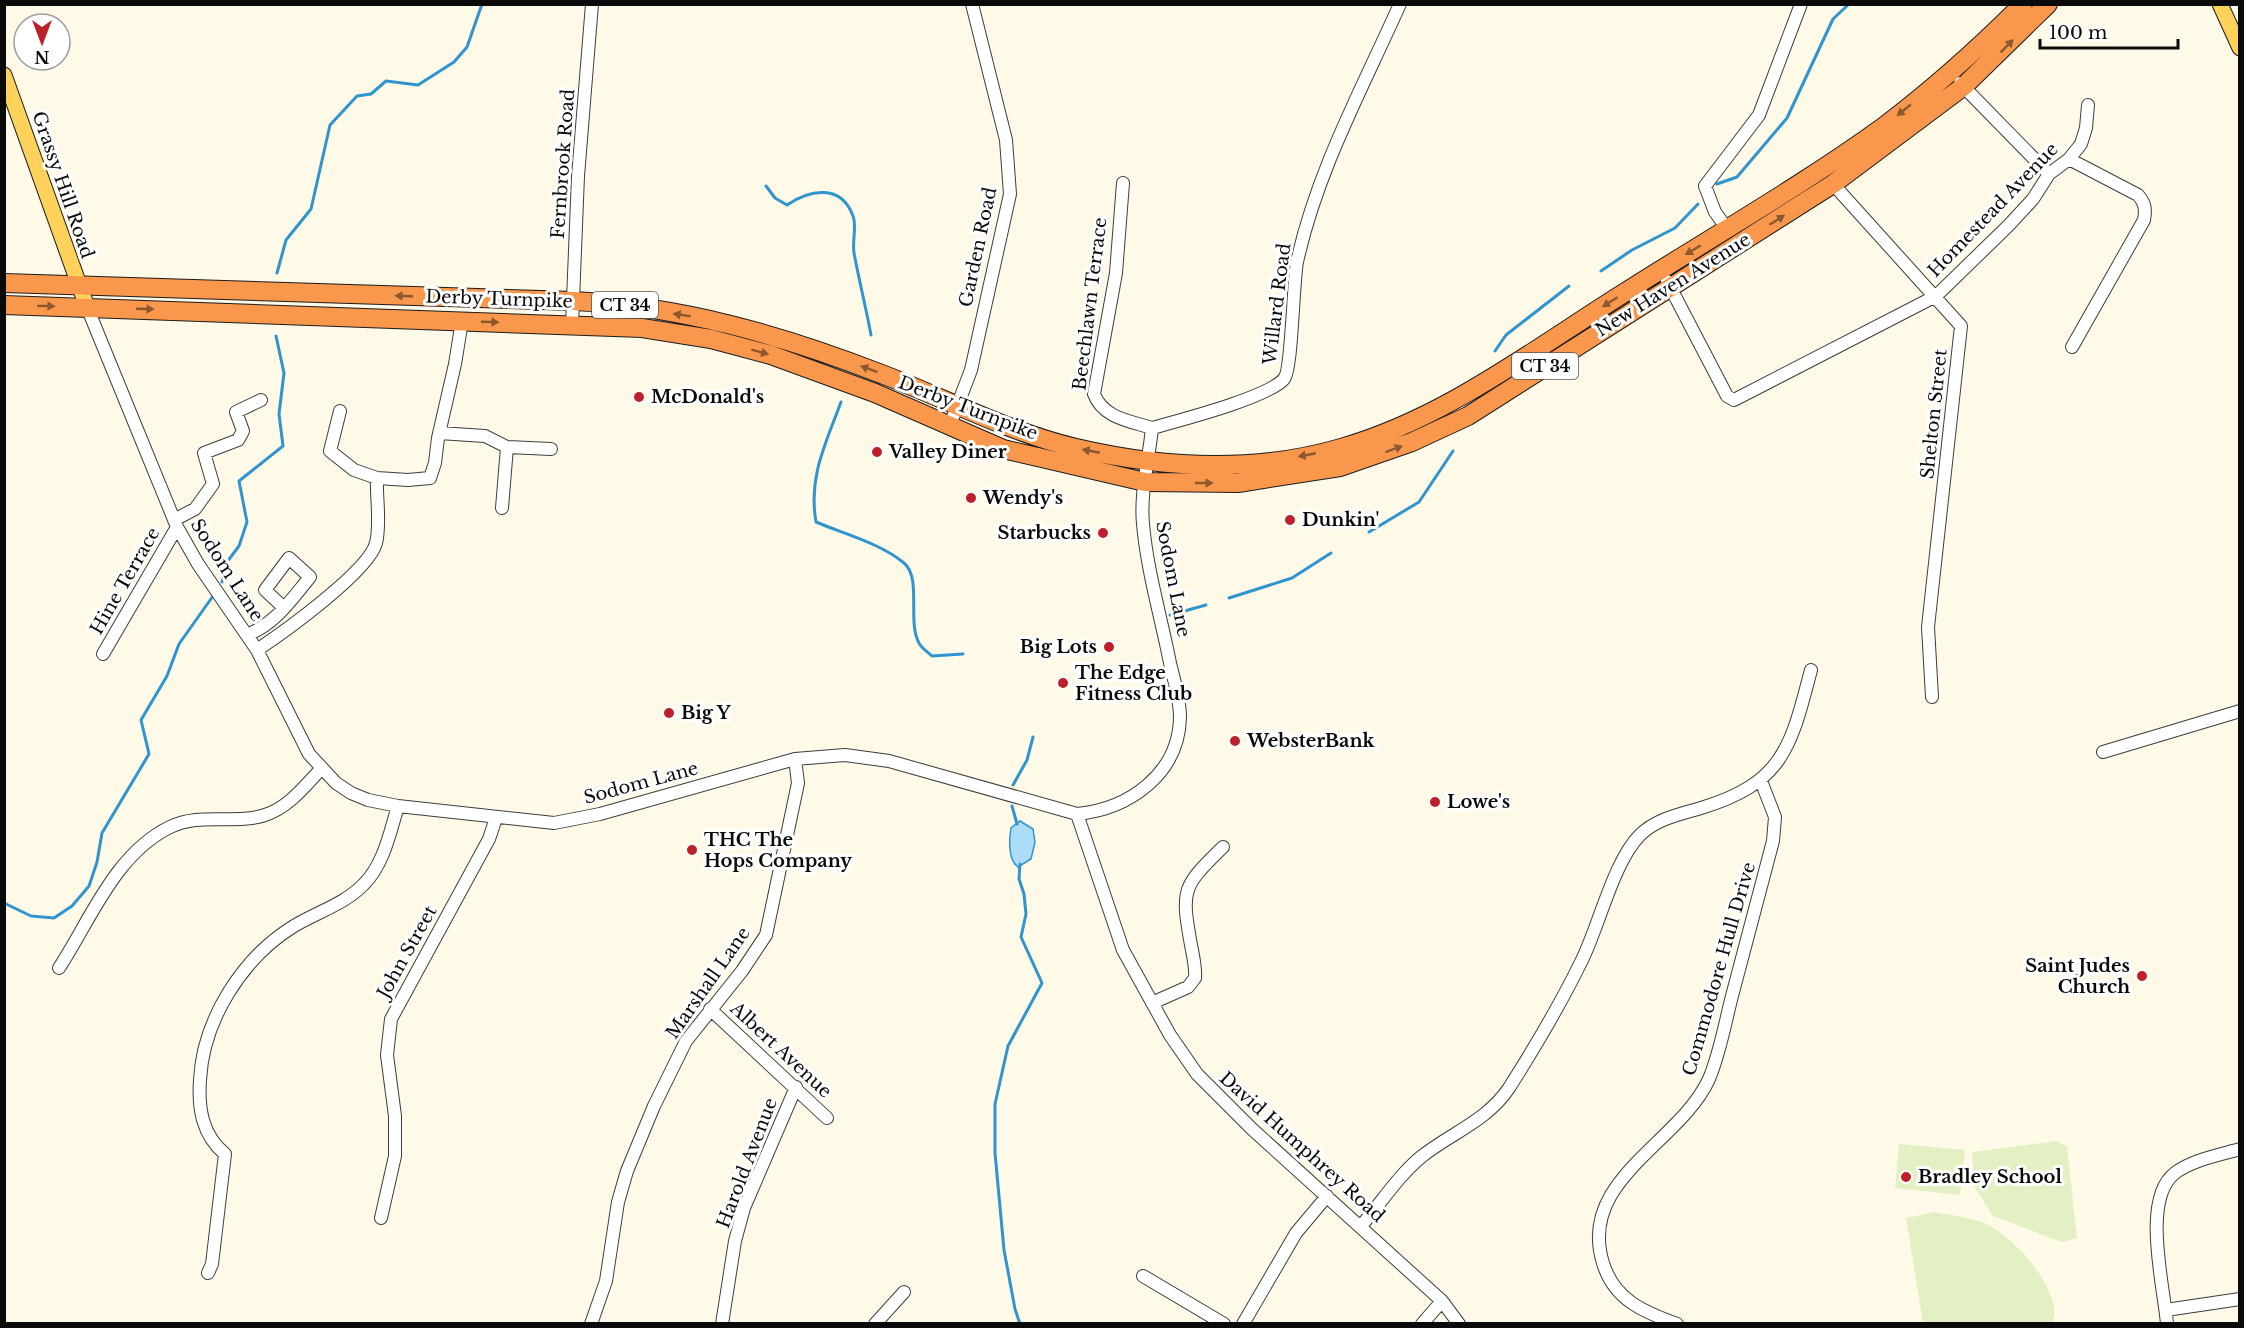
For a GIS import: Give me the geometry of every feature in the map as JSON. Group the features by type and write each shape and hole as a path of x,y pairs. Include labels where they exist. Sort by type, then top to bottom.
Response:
{"highway":[{"name":"New Haven Avenue","path":"1148,462 1206,465 1273,461 1338,449 1390,431 1458,398 1659,270 1728,230 1883,126 1950,73 2023,4"},
{"name":"New Haven Avenue","path":"1145,482 1238,483 1340,467 1412,442 1468,416 1833,184 1964,86 2048,4"},
{"name":"Derby Turnpike","path":"4,284 601,303 716,321 776,335 1011,428 1073,447 1148,462"},
{"path":"600,326 601,303"},
{"name":"Derby Turnpike","path":"4,305 642,328 711,339 771,355 875,393 1003,448 1145,482"},
{"path":"957,428 965,408"}],"main road":[{"path":"2220,4 2240,48"},
{"name":"Grassy Hill Road","path":"4,75 77,286 87,307"}],"street":[{"name":"Fernbrook Road","path":"572,325 578,176 592,4"},
{"name":"Garden Road","path":"965,408 971,370 1010,194 1006,140 972,4"},
{"name":"Willard Road","path":"1152,428 1250,396 1272,387 1285,378 1290,364 1291,303 1297,265 1314,198 1400,4"},
{"path":"1728,230 1715,212 1705,186 1760,115 1802,4"},
{"path":"1950,73 2049,174"},
{"name":"Homestead Avenue","path":"1672,287 1727,396 1734,400 1936,296 2009,225 2033,199 2049,174 2069,159 2081,144 2086,128 2088,105"},
{"path":"2069,159 2138,195 2144,202 2146,211 2144,220 2072,347"},
{"name":"Beechlawn Terrace","path":"1123,183 1116,273 1094,394 1098,405 1108,413 1152,428"},
{"name":"Shelton Street","path":"1833,184 1961,326 1928,627 1932,697"},
{"path":"1659,270 1672,287"},
{"name":"Sodom Lane","path":"87,307 176,523 198,564 257,650 309,754 321,770 351,792 368,800 398,806 554,823 600,814 795,759 845,755 889,761 1077,814 1099,812 1128,801 1158,777 1177,737 1180,716 1142,521 1148,462"},
{"path":"339,411 330,451 354,470 377,478 408,480 430,478 435,463 462,321"},
{"path":"176,523 195,509 213,484 204,453 238,440 243,431 236,412 261,400"},
{"path":"1148,462 1152,428"},
{"path":"439,433 485,436 507,447 551,449"},
{"path":"502,508 507,447"},
{"path":"257,650 292,626 369,559 377,542 377,478"},
{"name":"Hine Terrace","path":"103,654 176,523"},
{"path":"247,635 269,625 284,608"},
{"path":"1361,1226 1422,1156 1475,1123 1508,1089 1582,962 1626,854 1639,836 1667,818 1722,801 1761,781 1781,757 1793,734 1811,670"},
{"path":"2103,752 2240,711"},
{"name":"Marshall Lane","path":"591,1323 606,1281 618,1202 627,1171 654,1106 686,1041 742,971 766,935 798,783 795,759"},
{"path":"59,968 131,855 164,830 180,823 253,818 272,812 290,800 321,770"},
{"name":"Commodore Hull Drive","path":"1677,1323 1636,1307 1616,1289 1606,1273 1601,1256 1599,1227 1604,1207 1621,1180 1690,1108 1712,1072 1773,841 1775,817 1761,781"},
{"path":"208,1273 212,1264 225,1154 208,1135 200,1106 201,1065 207,1035 237,981 280,936 344,899 369,878 381,857 398,806"},
{"name":"David Humphrey Road","path":"1077,814 1123,950 1170,1035 1209,1087 1442,1301 1459,1323"},
{"name":"John Street","path":"381,1218 395,1156 395,1116 387,1055 391,1019 489,839 496,818"},
{"path":"1152,1003 1188,987 1195,978 1184,908 1186,893 1195,875 1222,847"},
{"name":"Albert Avenue","path":"710,1009 827,1118"},
{"name":"Harold Avenue","path":"722,1323 735,1241 744,1208 796,1087"},
{"path":"2167,1323 2156,1220 2163,1188 2173,1174 2181,1169 2240,1149"},
{"path":"1243,1323 1296,1233 1327,1196"},
{"path":"1143,1276 1224,1323"},
{"path":"875,1323 904,1292"},
{"path":"2166,1310 2240,1299"},
{"path":"1422,1323 1442,1301"}],"green space":[{"path":"2057,1141 2067,1147 2077,1238 2062,1242 1993,1216 1974,1186 1972,1152"},
{"path":"1899,1144 1965,1150 1960,1195 1895,1188"},
{"path":"1934,1212 1984,1223 1995,1229 2021,1251 2044,1281 2051,1296 2054,1310 2052,1323 1923,1323 1906,1218"}],"water":[{"path":"1020,821 1033,829 1035,842 1031,859 1018,867 1012,860 1010,838 1011,828"}],"waterway":[{"path":"277,273 286,240 311,209 330,125 357,96 371,94 386,81 418,85 454,62 467,47 482,4"},
{"path":"1717,184 1737,177 1787,118 1833,19 1849,4"},
{"path":"766,186 775,198 787,205 805,196 824,192 841,198 848,205 854,220 854,253 871,335"},
{"path":"1601,271 1632,250 1675,228 1698,204"},
{"path":"1495,351 1506,335 1569,286"},
{"path":"222,582 227,562 239,546 247,522 239,481 283,446 279,414 284,373 276,336"},
{"path":"841,402 824,446 816,475 814,490 816,522 873,544 904,563 912,579 914,624 920,645 932,656 963,654"},
{"path":"1369,532 1419,502 1453,451"},
{"path":"1229,598 1292,578 1331,553"},
{"path":"4,903 31,916 54,918 72,906 89,886 97,862 102,833 149,754 141,720 167,676 179,644 213,596"},
{"path":"1170,615 1206,605"},
{"path":"1013,785 1027,760 1033,737"},
{"path":"1012,806 1017,824"},
{"path":"1020,864 1019,879 1024,894 1026,914 1021,937 1042,983 1008,1046 995,1104 995,1153 1004,1250 1020,1324"}],"place":[{"name":"McDonald's","path":"639,397"},
{"name":"Valley Diner","path":"877,452"},
{"name":"Wendy's","path":"971,498"},
{"name":"Dunkin'","path":"1290,520"},
{"name":"Starbucks","path":"1103,533"},
{"name":"Big Lots","path":"1109,647"},
{"name":"The Edge Fitness Club","path":"1063,683"},
{"name":"Big Y","path":"669,713"},
{"name":"WebsterBank","path":"1235,741"},
{"name":"Lowe's","path":"1435,802"},
{"name":"THC The Hops Company","path":"692,850"},
{"name":"Saint Judes Church","path":"2142,976"},
{"name":"Bradley School","path":"1906,1177"}]}
